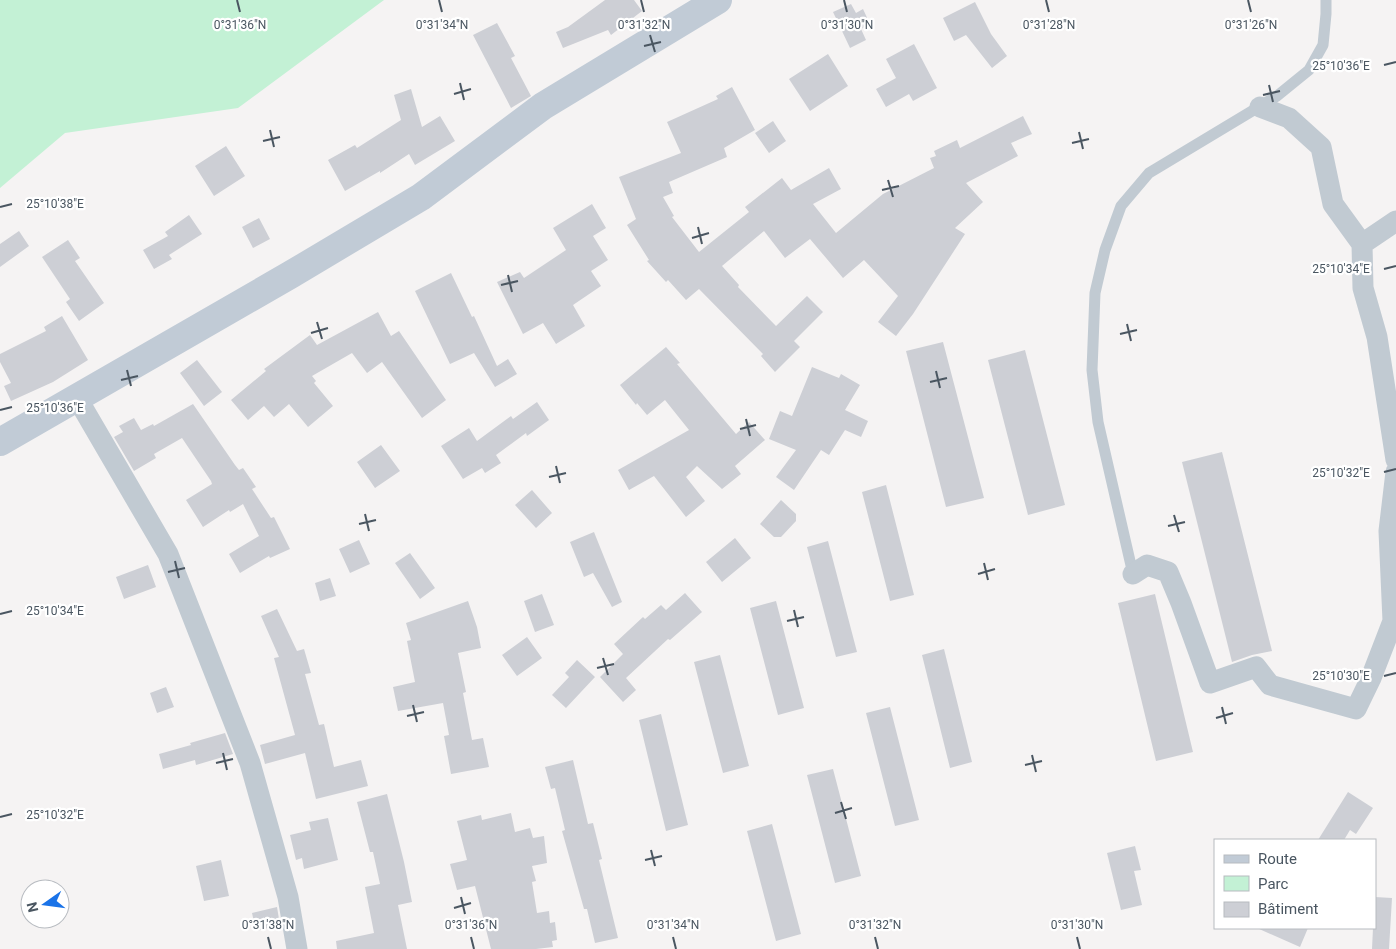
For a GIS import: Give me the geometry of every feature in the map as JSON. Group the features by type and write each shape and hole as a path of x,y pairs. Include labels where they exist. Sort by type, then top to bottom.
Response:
{"street":[{"path":"0,442 290,275 421,196 543,106 718,0"},
{"path":"1260,107 1289,118 1321,147 1334,204 1362,244 1363,288 1377,337 1396,460"},
{"path":"1362,244 1396,221"},
{"path":"77,398 168,554 250,764 288,896 298,949"},
{"path":"1133,574 1147,566 1168,572 1210,683 1256,667 1270,685 1356,710 1393,622 1389,531 1396,472"}],"lane":[{"path":"1133,574 1098,422 1092,370 1095,294 1105,250 1121,206 1149,173 1260,107 1309,70 1323,45 1326,0"}],"green space":[{"path":"0,0 384,0 238,108 65,133 0,188"}],"building":[{"path":"605,0 634,0 642,11 611,35 608,30 563,48 556,32 568,27"},
{"path":"975,2 991,34 1007,56 992,68 966,35 954,41 943,18"},
{"path":"851,4 856,13 863,9 870,24 861,29 866,40 850,48 833,12"},
{"path":"497,23 515,56 511,58 531,96 511,108 473,35"},
{"path":"914,44 937,88 913,101 909,94 886,107 876,89 896,78 886,59"},
{"path":"828,54 848,86 810,111 789,79"},
{"path":"732,87 755,130 724,148 727,157 669,182 673,193 663,197 674,216 672,217 699,252 749,212 745,207 782,178 791,190 829,168 841,189 813,204 836,233 883,194 934,168 930,158 936,156 934,151 957,140 960,148 1023,116 1032,134 1011,143 1018,156 966,183 983,202 955,228 965,234 913,314 896,336 878,322 898,296 864,260 843,278 810,239 785,258 764,231 722,266 739,285 738,287 776,326 807,296 823,312 794,341 800,347 775,372 761,356 763,354 699,289 686,300 647,261 649,260 627,225 636,219 619,177 681,153 667,122 718,99 716,96"},
{"path":"411,89 422,127 440,116 455,141 415,165 409,154 380,173 380,171 345,191 328,160 355,145 357,148 401,120 394,95"},
{"path":"773,121 786,141 769,153 755,133"},
{"path":"226,146 245,176 214,196 195,166"},
{"path":"592,204 606,228 593,236 608,260 591,271 601,286 573,305 585,326 556,344 543,323 523,334 497,282 520,272 524,278 566,250 553,228"},
{"path":"189,215 202,234 169,255 172,259 154,269 143,250 168,236 165,232"},
{"path":"259,218 270,239 253,248 242,227"},
{"path":"19,231 29,246 0,267 0,244"},
{"path":"68,240 80,258 75,261 104,303 79,321 66,302 70,299 42,257"},
{"path":"451,273 472,317 474,316 497,366 508,359 517,374 495,387 474,353 450,364 415,291"},
{"path":"378,312 391,336 399,331 446,400 422,418 382,362 367,373 352,353 312,376 316,381 314,383 333,406 308,427 289,404 274,417 264,406 248,420 231,400 266,371 264,369 310,335 317,345"},
{"path":"62,316 88,360 53,382 11,401 4,386 11,383 0,362 0,354 46,331 44,327"},
{"path":"943,342 984,498 946,507 906,351"},
{"path":"666,347 680,363 677,364 736,434 749,422 765,440 735,466 741,474 722,489 697,466 686,477 705,501 686,517 654,476 629,490 618,470 689,430 665,400 647,415 620,385"},
{"path":"1025,350 1065,505 1028,515 988,360"},
{"path":"197,360 222,392 204,406 180,373"},
{"path":"812,367 839,378 841,374 860,385 845,410 868,421 861,437 845,430 829,455 821,450 794,490 776,477 796,450 769,439 780,411 792,416"},
{"path":"537,402 549,420 527,436 526,433 496,455 501,463 485,473 482,468 463,479 441,446 469,428 477,441 511,416 513,419"},
{"path":"193,404 235,465 239,470 243,468 256,487 252,489 271,518 274,517 290,549 270,558 269,556 240,573 229,554 259,536 243,504 230,512 229,510 203,527 186,500 212,484 182,438 154,454 156,458 134,471 114,437 123,432 119,426 134,418 141,430 153,424 154,426"},
{"path":"381,445 400,471 375,488 357,462"},
{"path":"1222,452 1272,651 1232,662 1182,462"},
{"path":"886,485 914,595 890,601 862,492"},
{"path":"532,490 552,513 536,528 515,505"},
{"path":"781,500 796,514 796,521 781,537 774,537 760,524"},
{"path":"594,532 622,602 612,607 593,573 584,577 570,542"},
{"path":"735,538 751,558 722,582 706,562"},
{"path":"359,540 370,564 350,573 339,549"},
{"path":"828,541 857,652 836,657 807,547"},
{"path":"410,553 435,588 420,599 395,563"},
{"path":"148,565 156,587 124,599 116,577"},
{"path":"330,578 336,596 320,601 315,583"},
{"path":"685,593 702,612 670,640 668,639 626,678 636,690 623,702 600,677 623,654 614,644 643,617 645,619 661,605 666,610"},
{"path":"542,594 554,625 535,632 524,601"},
{"path":"1155,594 1193,752 1156,761 1118,603"},
{"path":"468,601 477,627 481,648 458,653 466,692 463,693 472,740 483,738 489,767 451,774 444,736 449,735 443,703 398,711 393,687 415,682 407,641 411,640 406,623"},
{"path":"776,601 804,708 778,715 750,608"},
{"path":"277,609 297,651 304,649 311,673 305,674 319,725 324,724 334,767 361,760 368,786 316,799 305,753 265,764 260,745 295,735 274,658 279,657 261,616"},
{"path":"527,637 542,658 517,676 502,655"},
{"path":"944,649 972,762 950,768 922,655"},
{"path":"720,655 749,766 723,773 694,662"},
{"path":"577,660 595,677 566,708 552,695 569,677 565,673"},
{"path":"166,687 174,707 157,713 150,693"},
{"path":"890,707 919,820 895,826 866,713"},
{"path":"661,714 688,825 666,831 639,720"},
{"path":"225,733 233,754 196,765 195,760 163,769 159,754"},
{"path":"573,760 588,824 593,823 602,859 599,860 618,938 595,943 587,909 584,909 562,831 565,830 555,788 551,789 545,767"},
{"path":"833,769 861,876 835,883 807,775"},
{"path":"1348,792 1373,808 1356,834 1350,830 1345,839 1319,839"},
{"path":"387,794 412,902 398,905 407,949 337,949 336,941 374,933 365,887 380,884 373,852 370,852 357,802"},
{"path":"511,813 515,832 530,828 533,838 544,836 547,863 532,866 536,881 532,882 537,913 549,911 550,923 555,922 557,940 552,941 553,947 491,949 475,886 457,890 450,864 467,860 457,821 481,815 482,820"},
{"path":"328,818 338,860 304,869 302,858 296,860 290,835 311,830 309,822"},
{"path":"772,824 801,934 776,941 747,831"},
{"path":"1135,846 1141,870 1134,871 1142,905 1121,910 1107,853"},
{"path":"221,860 229,896 204,901 196,866"},
{"path":"1376,897 1392,898 1389,949 1372,949 1373,929 1376,929"},
{"path":"277,907 280,925 256,931 252,913"},
{"path":"1259,929 1308,929 1300,947"}]}
